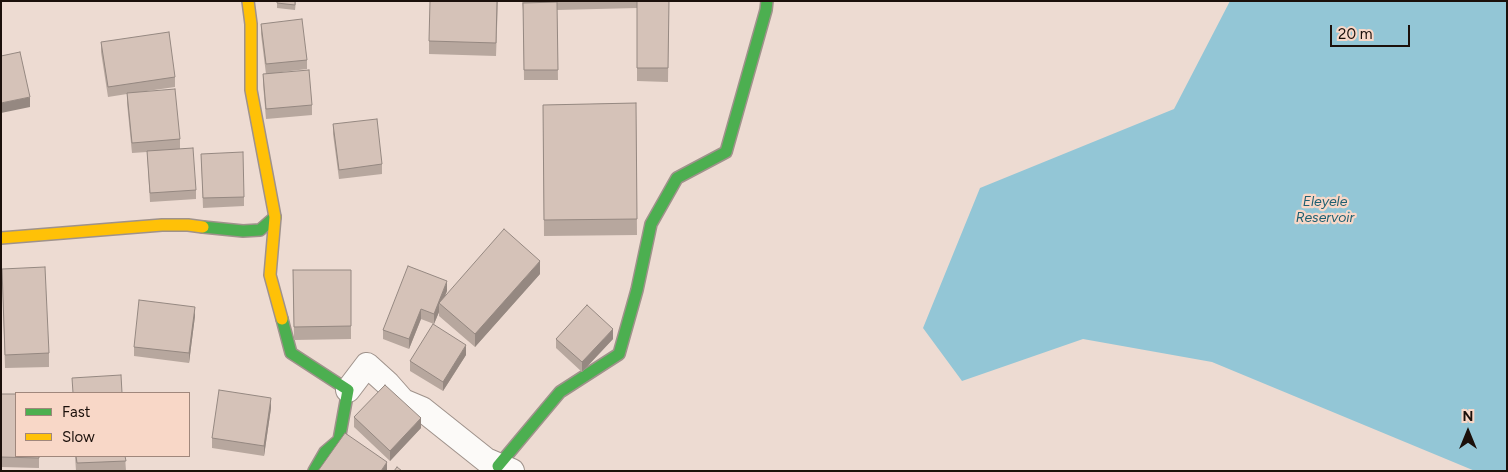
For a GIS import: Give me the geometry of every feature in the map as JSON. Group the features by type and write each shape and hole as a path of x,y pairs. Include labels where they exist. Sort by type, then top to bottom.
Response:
{"street":[{"path":"248,1 251,24 250,90 275,218 270,275 291,353 348,390"},
{"path":"314,471 325,452 339,440 348,390 367,365 403,401 422,409 486,460 505,468 560,392 619,354 637,290 651,224 677,178 726,152 767,1"},
{"path":"1,238 162,225 188,225 224,230 252,231 260,230 275,218"}],"water":[{"name":"Eleyele Reservoir","path":"1230,1 1507,1 1507,471 1475,471 1212,362 1083,339 962,381 923,328 980,188 1174,109"}],"building":[{"path":"277,1 295,1 295,5 277,3"},
{"path":"430,1 497,1 496,43 429,41"},
{"path":"637,1 669,1 668,68 637,68"},
{"path":"557,2 558,70 524,70 523,3"},
{"path":"302,19 307,60 266,64 261,24"},
{"path":"169,32 175,77 108,87 101,42"},
{"path":"20,52 30,97 1,103 1,56"},
{"path":"309,70 312,105 266,109 263,74"},
{"path":"175,89 180,139 132,143 127,93"},
{"path":"636,103 637,219 544,220 543,105"},
{"path":"377,119 382,164 339,170 333,124"},
{"path":"193,148 196,190 150,193 147,151"},
{"path":"243,152 244,197 203,198 201,154"},
{"path":"504,229 540,261 475,334 439,303"},
{"path":"408,266 447,281 434,314 421,309 409,339 383,330"},
{"path":"45,267 49,353 5,355 2,269"},
{"path":"293,270 351,270 351,326 294,327"},
{"path":"139,300 195,307 189,353 134,347"},
{"path":"587,305 613,329 582,362 556,339"},
{"path":"433,324 466,345 443,382 410,361"},
{"path":"121,375 122,392 73,392 72,378"},
{"path":"385,385 421,418 390,451 354,417"},
{"path":"219,390 271,398 264,446 212,438"},
{"path":"1,394 15,394 15,457 39,458 1,457"},
{"path":"345,433 387,462 381,471 318,471"},
{"path":"76,457 125,457 126,461 77,463"},
{"path":"397,467 402,471 394,471"}],"traffic: fast":[{"path":"498,466 560,392 619,354 637,290 651,224 677,178 726,152 767,1"},
{"path":"203,227 243,231 260,230 275,217"},
{"path":"282,319 291,353 348,390 339,440 325,452 314,471"}],"traffic: slow":[{"path":"248,1 251,24 251,90 275,217 270,275 282,319"},
{"path":"1,238 162,225 203,227"}]}
